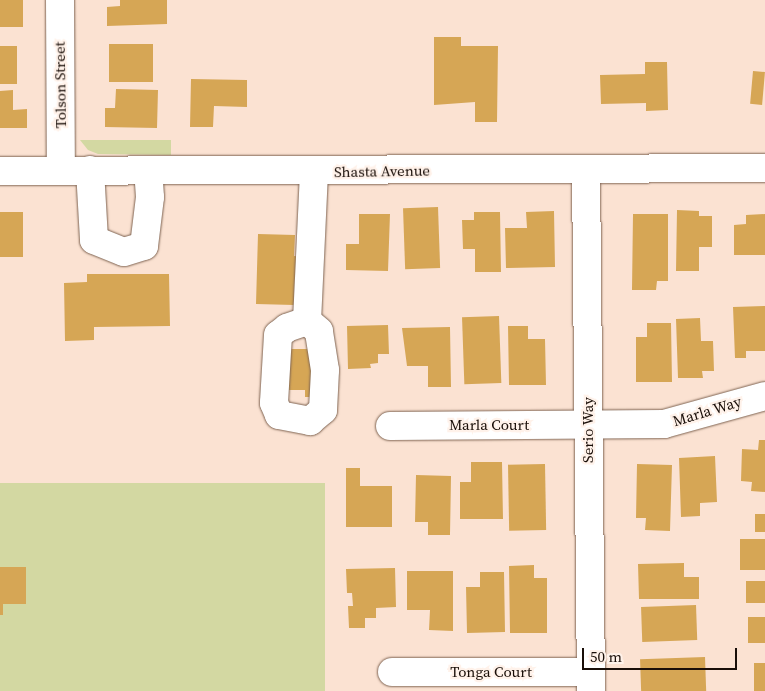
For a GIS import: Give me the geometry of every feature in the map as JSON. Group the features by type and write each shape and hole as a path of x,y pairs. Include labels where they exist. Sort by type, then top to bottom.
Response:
{"street":[{"name":"Tolson Street","path":"60,0 61,171"},
{"name":"Shasta Avenue","path":"0,171 314,172 765,168"},
{"name":"Serio Way","path":"586,169 591,681"},
{"path":"90,170 94,240 124,252 144,246 150,197 148,170"},
{"path":"308,321 314,172"},
{"name":"Marla Way","path":"588,425 664,424 765,396"},
{"name":"Marla Court","path":"390,426 588,425"},
{"name":"Tonga Court","path":"392,672 591,681"}],"green space":[{"path":"80,140 171,140 171,155 98,154 88,150"},
{"path":"0,483 325,483 325,691 0,691"}],"building":[{"path":"0,0 23,0 23,27 0,27"},
{"path":"120,0 167,0 167,24 107,26 107,7 120,6"},
{"path":"434,37 461,37 461,46 498,46 497,122 475,122 475,102 434,105"},
{"path":"109,44 153,44 153,82 109,82"},
{"path":"0,46 17,46 17,84 0,84"},
{"path":"645,62 667,62 668,110 646,111 646,103 601,104 600,75 645,74"},
{"path":"753,71 765,72 762,105 750,104"},
{"path":"191,79 247,80 247,107 214,106 213,127 190,127"},
{"path":"116,89 158,90 157,128 105,127 105,108 115,108"},
{"path":"13,90 13,110 27,109 27,128 0,128 0,91"},
{"path":"438,207 440,268 405,269 403,208"},
{"path":"677,210 699,211 699,216 712,216 712,247 699,247 699,271 676,271"},
{"path":"554,211 555,267 506,268 505,228 527,228 526,212"},
{"path":"0,212 23,212 23,257 0,257"},
{"path":"474,212 500,212 501,272 475,272 475,249 463,249 462,220 474,220"},
{"path":"359,214 390,214 388,271 346,270 346,244 359,244"},
{"path":"633,214 668,214 668,281 657,281 656,290 632,290"},
{"path":"765,214 765,255 734,255 734,225 746,224 746,215"},
{"path":"258,234 295,235 294,256 305,257 305,276 295,275 294,305 256,304"},
{"path":"87,274 169,274 170,326 94,327 94,340 65,341 64,283 87,282"},
{"path":"765,306 765,351 746,351 746,358 735,358 733,307"},
{"path":"499,316 501,383 464,384 462,317"},
{"path":"700,318 701,341 713,341 714,371 702,371 703,378 678,378 676,319"},
{"path":"647,323 671,323 672,382 636,382 636,337 647,337"},
{"path":"388,325 389,354 378,354 378,363 370,364 371,368 348,369 347,326"},
{"path":"508,326 528,326 528,339 545,339 546,385 509,385"},
{"path":"450,327 451,387 428,387 428,366 407,366 402,328"},
{"path":"288,349 320,349 321,397 305,397 305,390 289,390"},
{"path":"759,440 765,440 765,492 751,491 752,482 741,481 742,449 758,450"},
{"path":"715,456 717,502 700,503 700,516 681,517 679,458"},
{"path":"471,462 502,462 503,519 460,519 460,482 471,482"},
{"path":"545,464 546,530 509,531 508,465"},
{"path":"637,464 672,465 670,531 645,530 646,518 636,518"},
{"path":"346,468 360,468 360,486 392,486 392,527 346,527"},
{"path":"416,475 451,476 450,535 428,535 428,522 415,522"},
{"path":"755,514 765,514 765,532 755,532"},
{"path":"740,539 765,539 765,570 740,570"},
{"path":"684,563 684,577 699,577 699,599 639,599 638,564"},
{"path":"534,565 534,578 547,578 547,633 510,633 509,566"},
{"path":"0,567 26,567 26,604 3,604 3,615 0,615"},
{"path":"395,568 396,607 376,608 376,618 365,618 365,628 349,628 348,606 353,606 352,593 347,593 346,569"},
{"path":"407,571 453,571 453,631 429,630 430,610 407,610"},
{"path":"480,572 504,572 505,632 467,633 466,587 480,587"},
{"path":"746,581 765,581 765,603 746,603"},
{"path":"696,605 697,640 642,642 641,607"},
{"path":"748,617 765,617 765,643 748,643"},
{"path":"705,657 706,691 641,691 640,659"},
{"path":"754,663 765,663 765,691 754,691"}]}
